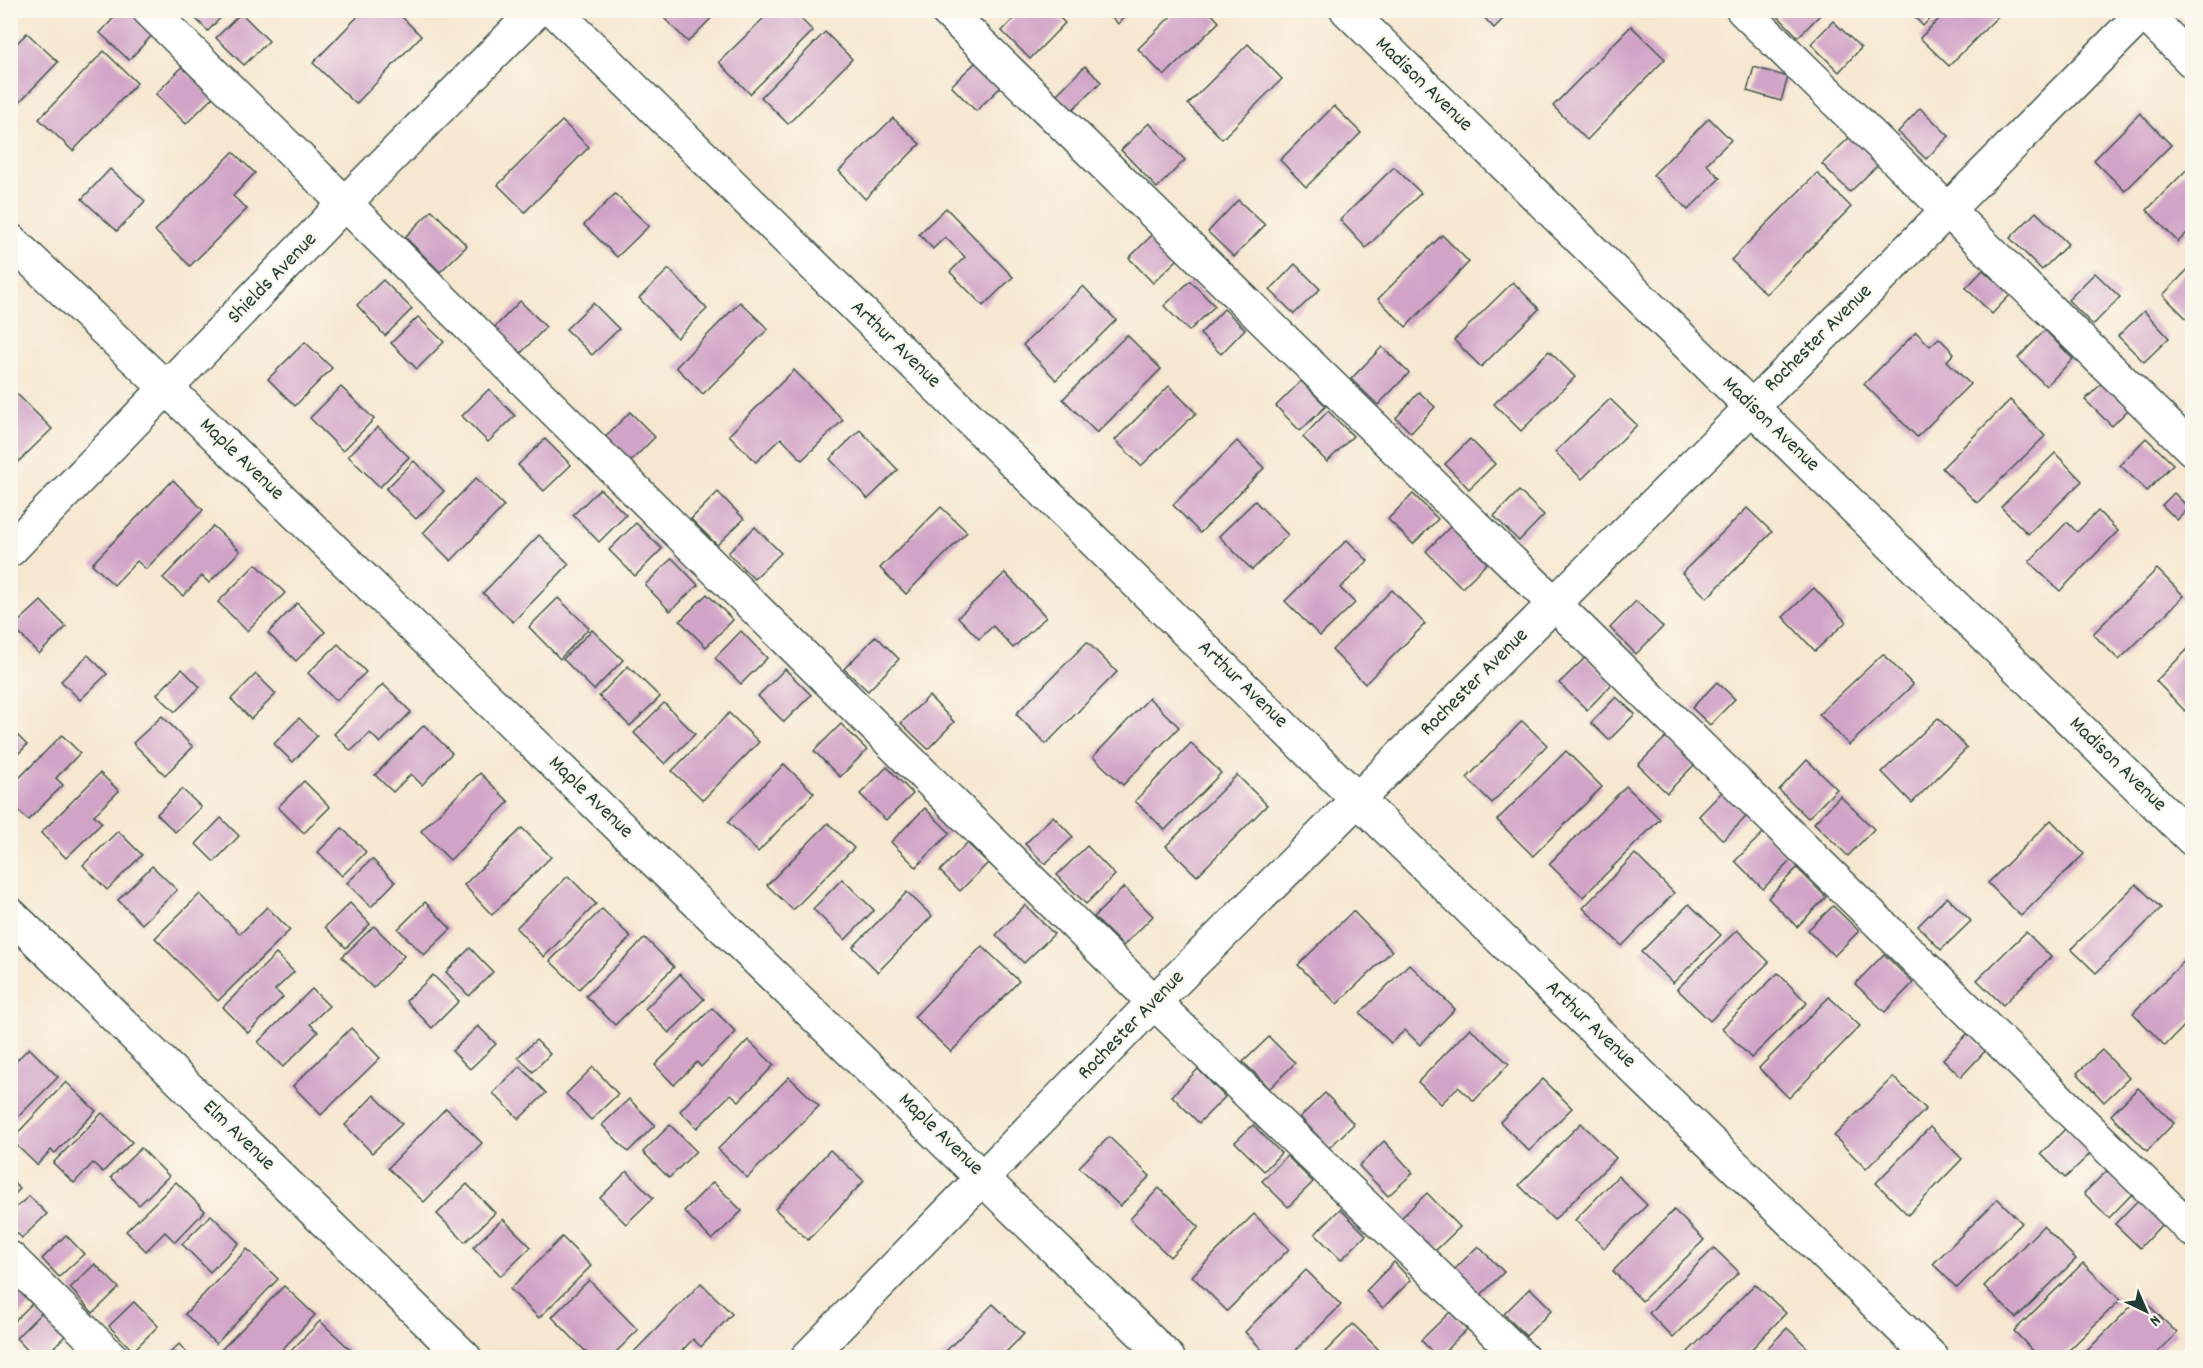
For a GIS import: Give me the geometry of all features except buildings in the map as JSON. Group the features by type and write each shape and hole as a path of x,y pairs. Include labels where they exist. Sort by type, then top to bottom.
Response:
{"street":[{"path":"149,10 1154,1002 1522,1358"},
{"name":"Shields Avenue","path":"10,550 168,389 344,204 537,10"},
{"name":"Arthur Avenue","path":"554,10 1358,800 1932,1358"},
{"path":"946,10 2193,1230"},
{"name":"Madison Avenue","path":"1347,10 2193,839"},
{"path":"1743,10 2193,449"},
{"path":"2143,11 2193,61"},
{"name":"Rochester Avenue","path":"807,1358 1154,1002 1752,407 2143,11"},
{"name":"Maple Avenue","path":"10,240 168,389 1168,1358"},
{"name":"Elm Avenue","path":"10,914 465,1358"},
{"path":"10,1258 112,1358"}]}
